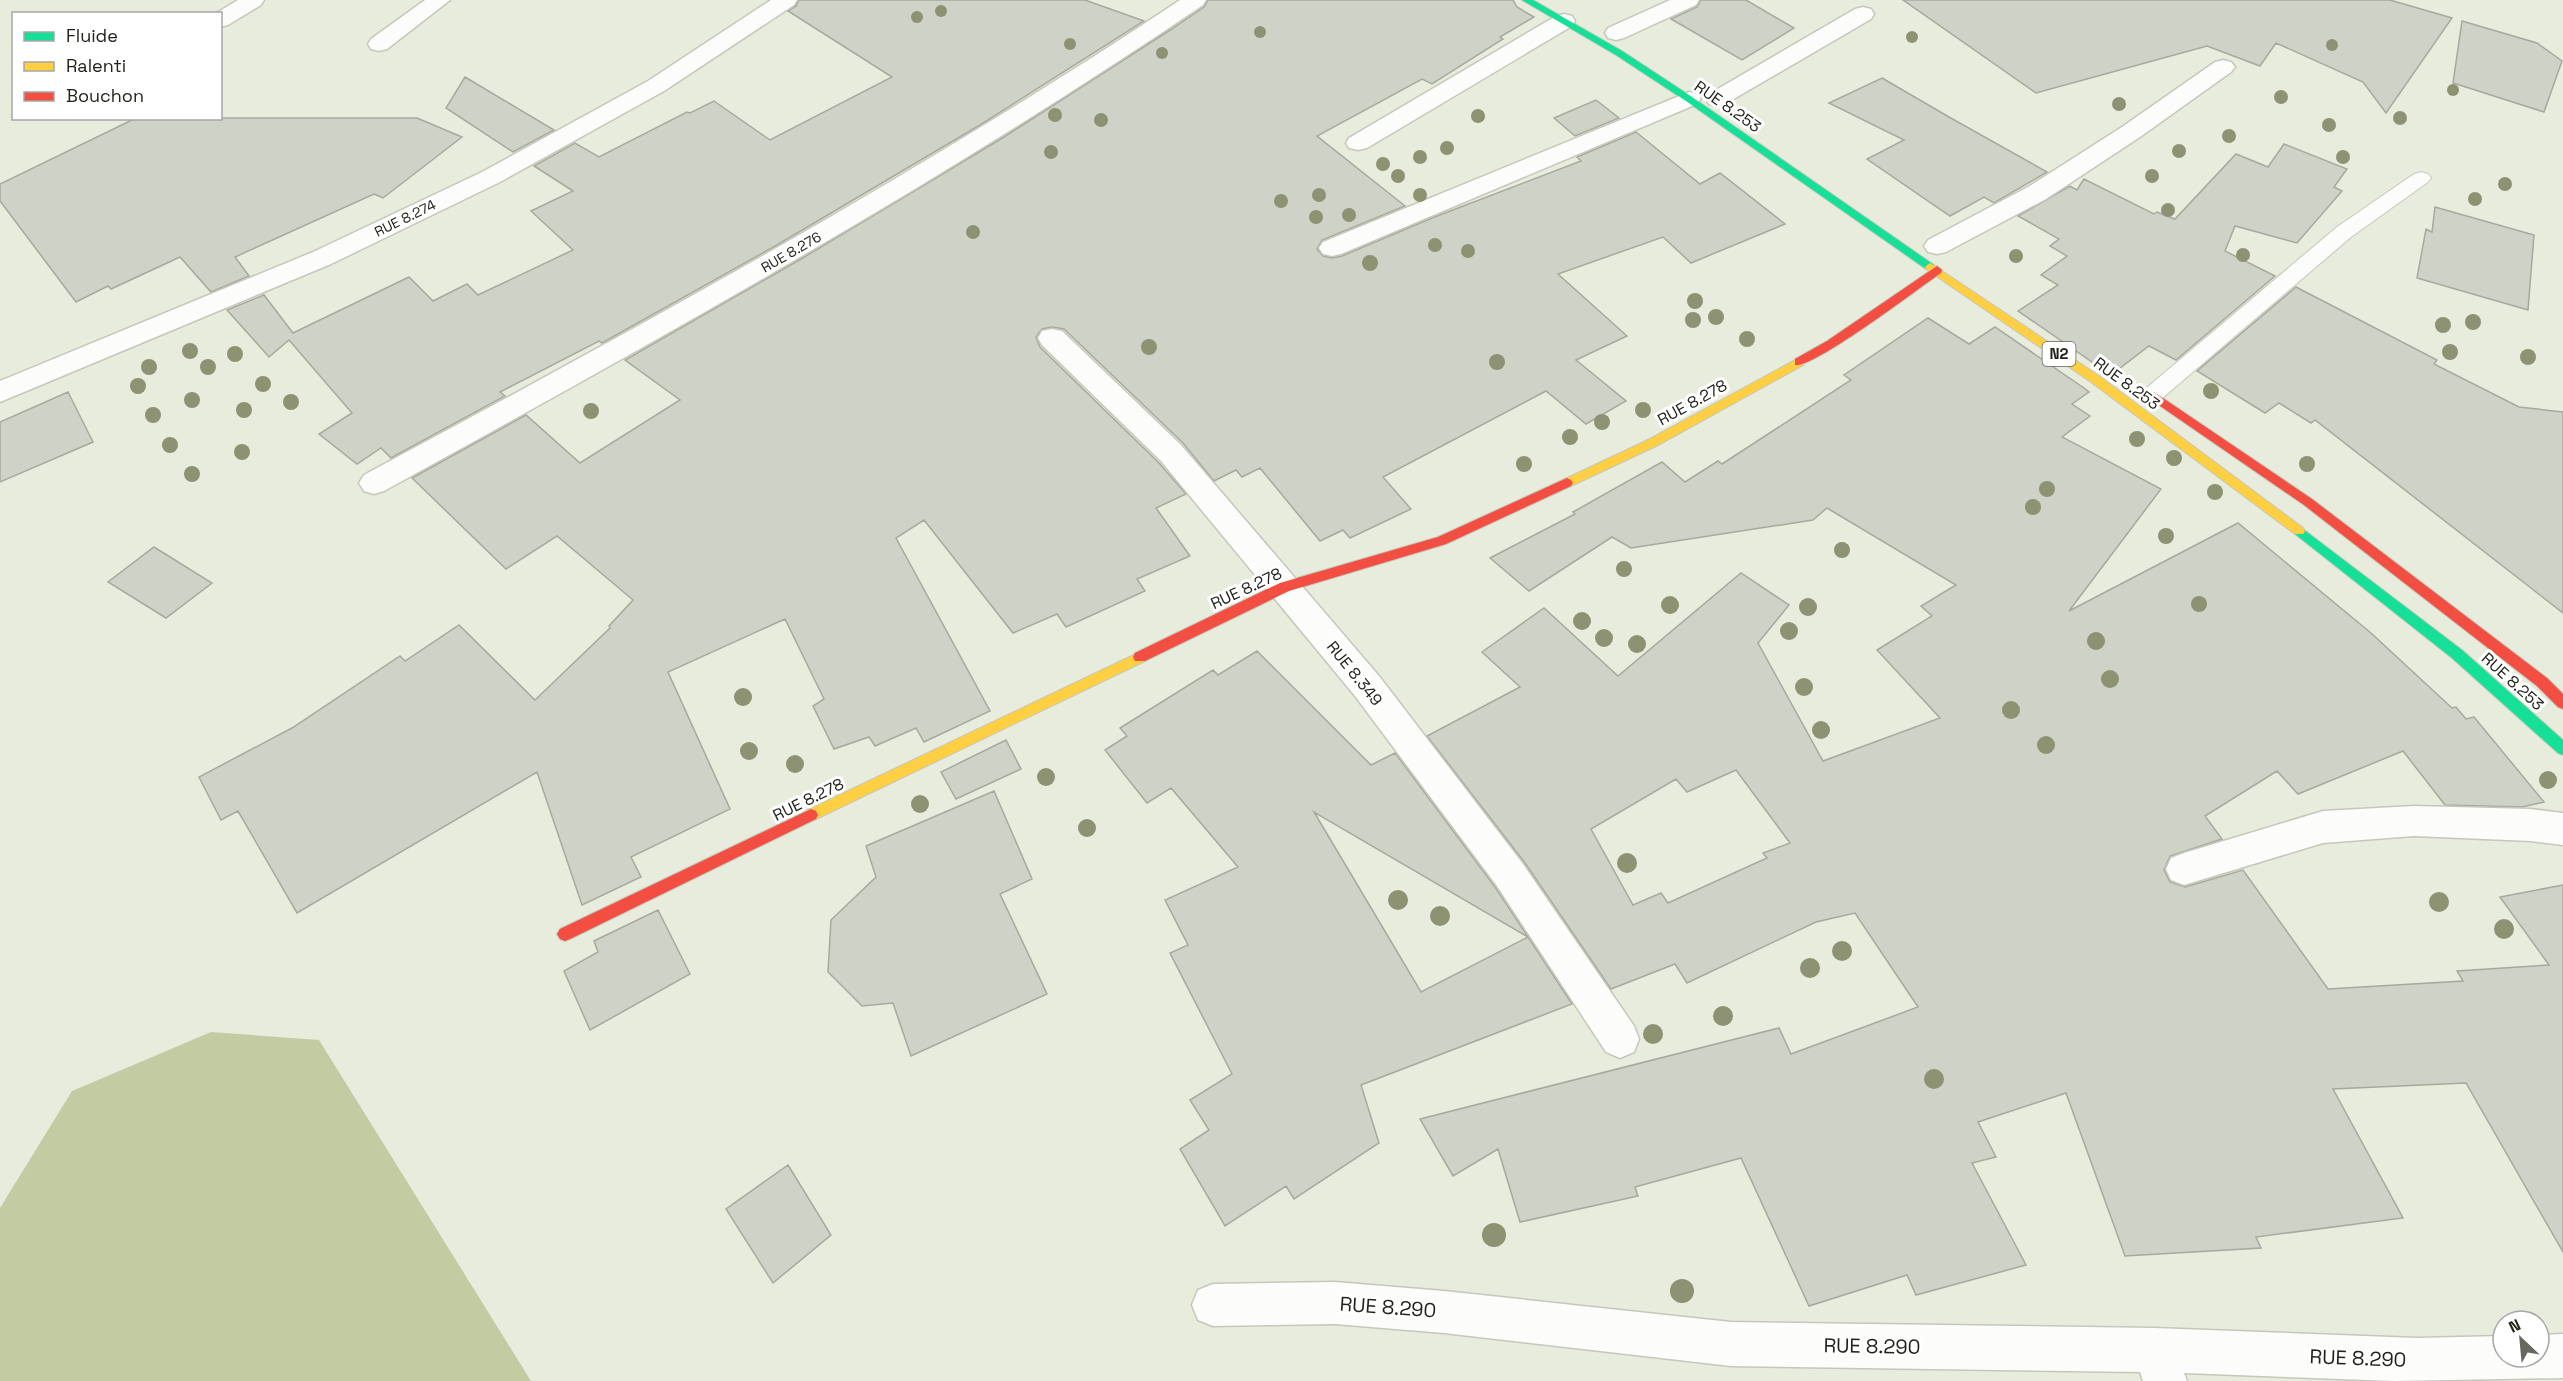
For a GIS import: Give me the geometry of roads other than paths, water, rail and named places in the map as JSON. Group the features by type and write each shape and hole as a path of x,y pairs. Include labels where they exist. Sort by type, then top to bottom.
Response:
{"main road":[{"name":"RUE 8.253","path":"1526,0 1619,53 1710,99 1937,270 2095,379 2360,576 2457,654 2563,749"},
{"name":"RUE 8.278","path":"565,934 1285,587 1442,541 1654,442 1830,344 1937,270"},
{"name":"RUE 8.253","path":"2147,391 2308,502 2556,688"}],"street":[{"path":"222,19 253,0"},
{"path":"378,44 439,0"},
{"name":"RUE 8.274","path":"0,392 322,258 491,177 656,86 786,0"},
{"name":"RUE 8.276","path":"374,483 661,327 955,158 1133,43 1195,0"},
{"path":"1620,35 1688,0"},
{"path":"1332,248 1710,99 1863,14"},
{"path":"1358,143 1564,21"},
{"path":"1937,246 2037,193 2131,132 2223,67"},
{"name":"RUE 8.349","path":"1053,338 1171,453 1367,686 1510,875 1620,1039"},
{"path":"2184,869 2324,827 2414,821 2531,825 2563,829"},
{"name":"RUE 8.290","path":"1213,1305 1335,1303 1444,1311 1731,1344 2160,1366 2491,1358"}],"lane":[{"path":"2147,391 2344,231 2421,178"}]}
